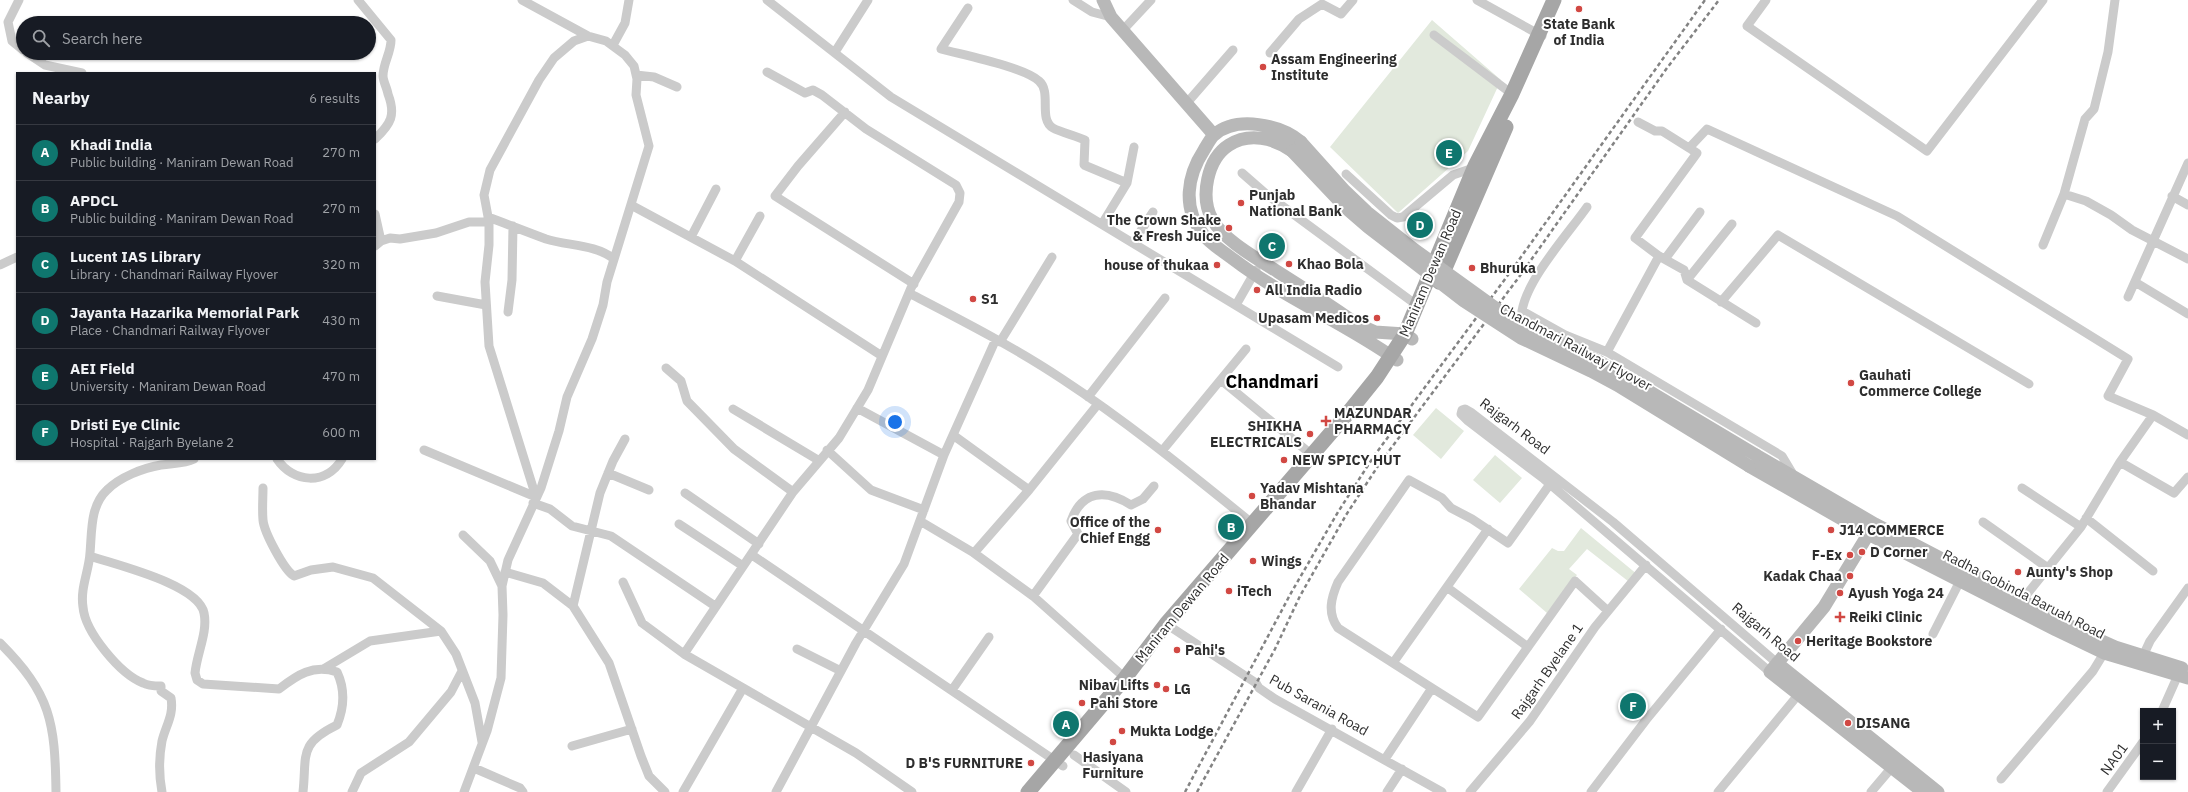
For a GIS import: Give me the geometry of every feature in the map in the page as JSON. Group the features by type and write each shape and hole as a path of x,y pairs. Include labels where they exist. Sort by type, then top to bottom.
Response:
{"main road":[{"path":"1104,0 1112,16 1123,30 1214,135 1192,171 1188,186 1193,216 1203,235 1252,274 1394,358"},
{"name":"Maniram Dewan Road","path":"1409,337 1418,306 1542,36 1554,0"},
{"name":"Maniram Dewan Road","path":"1028,792 1059,763 1074,755 1169,627 1253,524 1394,358 1409,337 1452,255 1480,169 1512,94 1542,36 1564,0"},
{"name":"Chandmari Railway Flyover","path":"1214,135 1227,129 1255,124 1291,134 1296,146 1346,208 1464,301 1521,338 1592,371 1617,385 1749,466 1792,484"},
{"name":"Chandmari Railway Flyover","path":"1263,262 1226,236 1212,220 1208,210 1206,197 1209,174 1221,152 1228,145 1237,141 1252,138 1266,138 1296,146 1367,212 1415,250 1508,316 1538,334 1600,362 1756,455 1792,484"},
{"path":"1263,262 1358,324 1375,332 1409,337"},
{"name":"Maniram Dewan Road","path":"1040,792 1059,763 1125,678 1355,418 1384,382 1394,358"},
{"name":"Radha Gobinda Baruah Road","path":"1792,484 1960,581 2185,674"},
{"path":"1773,668 1824,607 1871,529"},
{"name":"Radha Gobinda Baruah Road","path":"1871,529 2018,605 2104,653 2185,674"},
{"name":"Rajgarh Road","path":"1773,668 1798,694 1893,766 1923,792"},
{"name":"Rajgarh Road","path":"1773,668 1938,792"}],"street":[{"path":"16,44 12,41 8,22 19,0"},
{"path":"358,0 372,16"},
{"path":"464,792 474,768 501,678 503,615 502,586 508,560 535,500 557,438 567,397 592,339 603,306 614,259 649,146 636,95 636,74 634,66 625,55 606,41 588,36 522,0"},
{"path":"613,45 625,23 629,0"},
{"path":"767,0 891,97 1338,367"},
{"path":"835,52 868,0"},
{"path":"1073,0 1092,12 1112,16"},
{"path":"1123,30 1151,0"},
{"path":"1270,53 1300,19 1322,4 1341,14 1353,0"},
{"path":"1477,0 1518,21 1542,36"},
{"path":"1766,0 1747,26 1927,151 2043,0"},
{"path":"2043,245 2064,194 2085,120 2094,109 2108,52 2115,0"},
{"path":"968,8 941,49 1024,72 1040,81 1045,92 1046,118 1052,128 1085,140 1084,165 1127,183"},
{"path":"376,21 391,40 391,51 386,62 383,76 393,108 386,128 376,138"},
{"path":"1434,35 1512,94"},
{"path":"535,500 489,346 485,282 489,245 489,219 484,195 490,170 523,109 554,58 574,41 588,36"},
{"path":"1186,104 1233,50"},
{"path":"37,60 46,66 77,72"},
{"path":"684,654 793,492 818,460 838,438 868,390 909,293 959,202 960,193 956,185 866,129 822,95 813,90 805,93 768,72"},
{"path":"636,74 654,76 677,88"},
{"path":"845,112 798,166 775,196 914,284"},
{"path":"1638,122 1655,131 1662,131 1697,153 1636,238 1662,258 1684,270 1686,280 1756,323"},
{"path":"1689,148 1707,129 1897,216 2128,359 2108,396 2153,415 2188,435"},
{"path":"1102,224 1127,183 1134,147"},
{"path":"2128,297 2188,163"},
{"path":"1346,174 1391,215 1397,218 1403,217 1453,175 1480,169"},
{"path":"1242,173 1266,194 1418,306"},
{"path":"691,237 716,189"},
{"path":"2064,194 2086,201 2111,215 2132,230 2188,259"},
{"path":"2172,196 2188,205"},
{"path":"631,205 735,261 882,356"},
{"path":"1587,207 1548,260 1524,298 1522,311 1564,335 1606,352 1782,456 1792,484"},
{"path":"1134,243 1153,212"},
{"path":"1606,352 1662,258 1700,212"},
{"path":"735,261 760,216"},
{"path":"376,224 378,243 436,233 469,222 489,219 548,239 591,248 614,259"},
{"path":"1686,280 1732,224"},
{"path":"508,312 512,280 513,226"},
{"path":"1722,302 1778,235 2029,384"},
{"path":"0,266 16,258"},
{"path":"776,792 863,631 904,564 944,455 998,340 1052,258"},
{"path":"1236,305 1252,274 1263,262"},
{"path":"2135,282 2188,314"},
{"path":"909,293 998,340 1062,378 1162,451 1253,524"},
{"path":"437,296 486,305"},
{"path":"1088,397 1165,298"},
{"path":"1162,451 1246,349"},
{"path":"666,368 680,381 687,401 734,449 793,492"},
{"path":"1221,380 1312,455"},
{"path":"974,553 1029,490 1098,404"},
{"path":"857,408 944,455"},
{"path":"734,409 818,460"},
{"name":"Rajgarh Road","path":"1465,409 1472,413 1613,522 1773,668 1721,629 1550,484 1468,421 1461,414 1462,410 1465,409"},
{"path":"2018,605 2081,527 2120,462 2153,415"},
{"path":"953,435 1029,490"},
{"path":"573,606 600,493 625,439"},
{"path":"424,450 535,500 550,509 572,526 611,536 715,606"},
{"path":"827,450 871,490 924,510"},
{"path":"162,792 160,783 162,743 173,710 171,698 161,691 161,686 147,685 134,679 108,653 90,630 85,617 82,594 90,556 94,512 100,498 106,490 114,484 146,469 192,460"},
{"path":"278,460 292,474 304,479 316,478 329,472 341,460"},
{"path":"2120,462 2174,493 2188,477"},
{"path":"608,473 649,490"},
{"path":"1550,484 1508,543 1488,529 1451,508 1442,498 1429,489 1409,480 1338,582 1333,593 1330,611 1332,620 1338,628 1478,717 1575,581 1608,611"},
{"path":"1033,596 1078,534 1071,521 1075,508 1088,498 1104,494 1119,497 1131,505 1143,499 1154,486"},
{"path":"263,488 263,521 270,541 288,573 294,576 311,570 333,567 373,578 441,631 456,654 475,703 482,743"},
{"path":"2022,488 2081,527"},
{"path":"685,493 759,544"},
{"path":"2086,518 2153,571"},
{"path":"920,521 974,553 1033,596 1125,678"},
{"path":"1983,522 2048,568"},
{"path":"679,524 743,566"},
{"path":"1393,663 1448,588 1488,529"},
{"path":"463,535 490,561 502,586"},
{"path":"752,555 1059,763"},
{"path":"90,556 172,583 198,599 204,611 205,624 195,673 197,680 203,684 279,689 298,674 325,668 370,641 441,631"},
{"name":"Rajgarh Byelane 1","path":"1470,792 1530,722 1564,669 1608,611 1646,565"},
{"path":"505,572 543,583 573,606 609,663 649,776 665,792"},
{"path":"1933,634 1960,581"},
{"path":"623,582 642,623 684,654 810,728 856,753 912,792"},
{"path":"1448,588 1528,647"},
{"path":"2143,656 2150,641 2188,588"},
{"name":"Pub Sarania Road","path":"1169,627 1256,683 1258,688 1276,699 1442,792"},
{"path":"1591,792 1646,720 1721,629"},
{"path":"952,690 989,637"},
{"path":"0,643 35,684 48,708 52,728 56,792"},
{"path":"797,649 841,671"},
{"path":"2001,779 2093,671 2104,653"},
{"path":"303,792 305,755 311,743 321,733 337,725 343,712 341,681 337,672 325,668"},
{"path":"352,792 361,773 409,742 451,692 462,671"},
{"path":"2164,708 2185,674"},
{"path":"683,792 743,688"},
{"path":"1385,759 1432,688"},
{"path":"1718,792 1798,694"},
{"path":"572,746 632,729"},
{"path":"1296,792 1332,729"},
{"name":"NA01","path":"2107,792 2142,744"},
{"path":"1074,755 1126,792"},
{"path":"1871,792 1893,766"},
{"path":"474,768 520,788 523,792"},
{"path":"1387,792 1402,770"}],"shaded area":[{"path":"1432,20 1501,80 1468,151 1398,213 1330,147"},
{"path":"1436,408 1464,431 1441,459 1413,435"},
{"path":"1495,455 1522,478 1500,503 1473,480"},
{"path":"1581,528 1638,575 1633,585 1587,549 1569,569 1577,575 1547,613 1519,589 1552,548 1558,551 1564,551"}],"railway":[{"path":"1185,792 1291,593 1338,512 1374,456 1511,271 1705,0"},
{"path":"1197,792 1275,649 1300,596 1346,515 1380,463 1519,277 1667,68 1719,0"}],"place":[{"name":"State Bank of India","path":"1579,9"},
{"name":"Assam Engineering Institute","path":"1263,67"},
{"name":"AEI Field","path":"1449,153"},
{"name":"Punjab National Bank","path":"1241,203"},
{"name":"Jayanta Hazarika Memorial Park","path":"1420,225"},
{"name":"The Crown Shake & Fresh Juice","path":"1229,228"},
{"name":"Lucent IAS Library","path":"1272,246"},
{"name":"Khao Bola","path":"1289,264"},
{"name":"house of thukaa","path":"1217,265"},
{"name":"Bhuruka","path":"1472,268"},
{"name":"All India Radio","path":"1257,290"},
{"name":"S1","path":"973,299"},
{"name":"Upasam Medicos","path":"1377,318"},
{"name":"Gauhati Commerce College","path":"1851,383"},
{"name":"MAZUNDAR PHARMACY","path":"1326,421"},
{"name":"SHIKHA ELECTRICALS","path":"1310,434"},
{"name":"NEW SPICY HUT","path":"1284,460"},
{"name":"Yadav Mishtana Bhandar","path":"1252,496"},
{"name":"APDCL","path":"1231,527"},
{"name":"Office of the Chief Engg","path":"1158,530"},
{"name":"J14 COMMERCE","path":"1831,530"},
{"name":"D Corner","path":"1862,552"},
{"name":"F-Ex","path":"1850,555"},
{"name":"Wings","path":"1253,561"},
{"name":"Aunty's Shop","path":"2018,572"},
{"name":"Kadak Chaa","path":"1850,576"},
{"name":"iTech","path":"1229,591"},
{"name":"Ayush Yoga 24","path":"1840,593"},
{"name":"Reiki Clinic","path":"1840,617"},
{"name":"Heritage Bookstore","path":"1798,641"},
{"name":"Pahi's","path":"1177,650"},
{"name":"Nibav Lifts","path":"1157,685"},
{"name":"LG","path":"1166,689"},
{"name":"Pahi Store","path":"1082,703"},
{"name":"Dristi Eye Clinic","path":"1633,706"},
{"name":"DISANG","path":"1848,723"},
{"name":"Khadi India","path":"1066,724"},
{"name":"Mukta Lodge","path":"1122,731"},
{"name":"Hasiyana Furniture","path":"1113,742"},
{"name":"D B'S FURNITURE","path":"1031,763"}],"district":[{"name":"Chandmari","path":"1272,382"}]}
